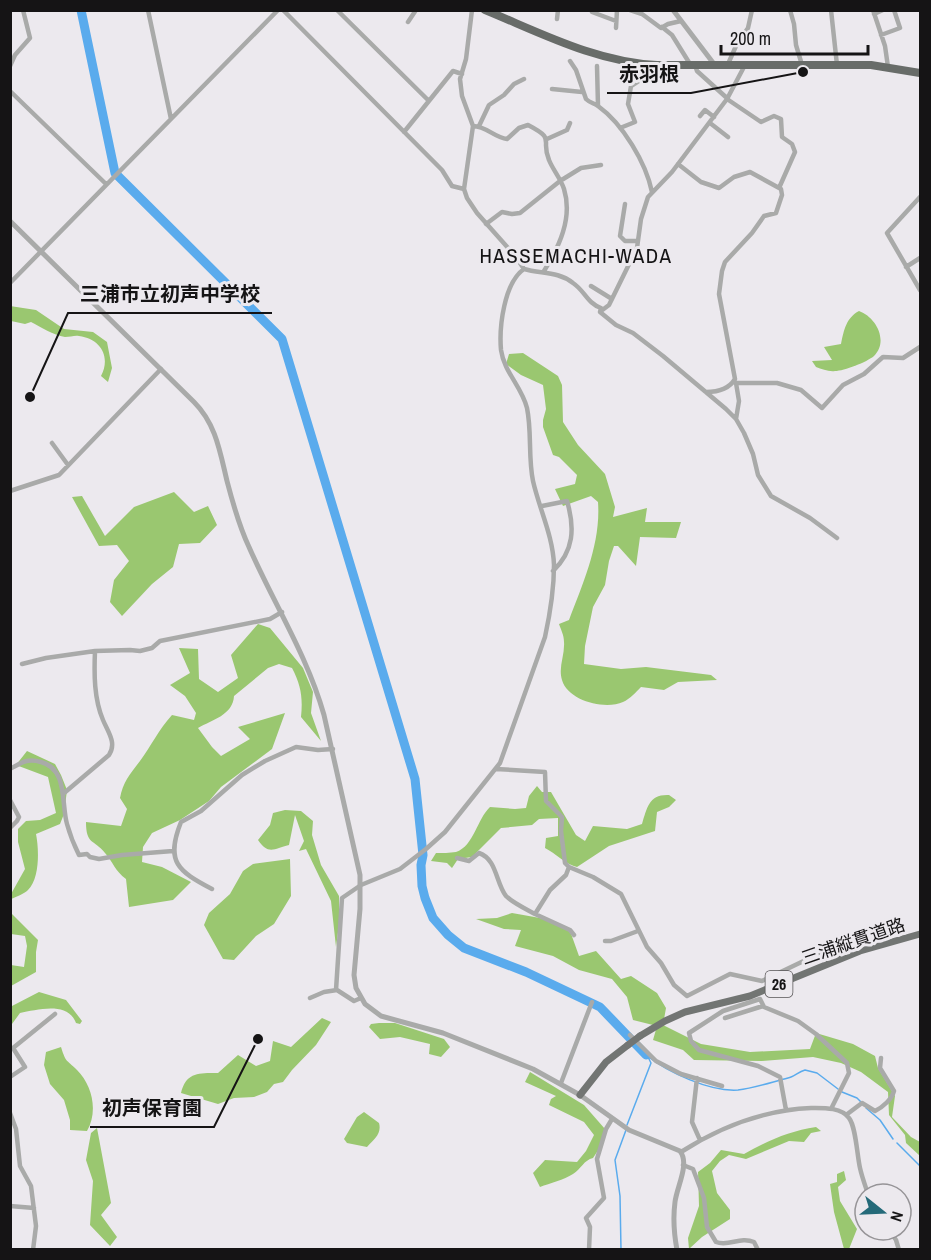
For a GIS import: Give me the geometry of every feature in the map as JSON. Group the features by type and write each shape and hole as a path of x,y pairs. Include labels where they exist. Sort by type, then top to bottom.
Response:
{"highway":[{"path":"485,10 591,53 630,62 837,65 888,67 921,73"}],"main road":[{"name":"三浦縦貫道路","path":"580,1095 606,1062 640,1036 665,1021 685,1012 750,996 852,954 921,934"}],"street":[{"path":"10,66 15,55 30,38 23,10"},
{"path":"148,10 171,119"},
{"path":"10,283 281,10 442,170 452,186 464,189"},
{"path":"337,10 429,101"},
{"path":"408,22 416,10"},
{"path":"472,10 466,59 460,79 461,89 476,126 498,138 507,139 519,128 528,125 543,132 547,139 547,155 564,190 567,218 557,248 544,271"},
{"path":"556,19 558,10"},
{"path":"616,28 617,10"},
{"path":"630,10 642,14 672,34 697,71 727,99 761,122 774,116 781,120 781,135 792,144 795,152 779,188"},
{"path":"673,10 714,64"},
{"path":"728,64 748,28 752,10"},
{"path":"790,10 795,24 796,45 802,65"},
{"path":"831,10 837,65"},
{"path":"883,10 873,12 888,67"},
{"path":"881,35 900,28 894,10"},
{"path":"591,13 616,21"},
{"path":"662,27 681,21"},
{"path":"570,61 576,70 582,92 589,102 598,106 620,128 633,147 649,178 651,192"},
{"path":"620,128 635,122 628,104 631,86 654,71 657,64"},
{"path":"600,312 609,305 634,255 643,210 651,192 665,180 710,123 727,99 745,65"},
{"path":"597,66 598,106"},
{"path":"404,132 453,71 462,74"},
{"path":"524,80 514,84 504,95 489,105 476,126 464,189 473,208 524,269"},
{"path":"552,89 582,92"},
{"path":"10,91 106,184"},
{"path":"700,116 705,110 714,117"},
{"path":"547,139 567,130 570,123"},
{"path":"710,123 728,137"},
{"path":"678,164 701,182 719,188 734,177 750,172 781,189 782,195 776,213 764,216 752,233 725,262 722,271 719,294 739,400 736,419"},
{"path":"486,224 501,212 520,213 560,181 581,168 601,165"},
{"path":"921,197 886,233 921,290"},
{"path":"625,204 620,237 625,242 638,241"},
{"path":"10,221 200,408 210,422 242,530 315,685 333,749 361,885 354,975 356,988 361,998 370,1009 381,1016 431,1029 519,1062 561,1083 626,1128 681,1152 684,1165 675,1202 677,1250"},
{"path":"906,267 921,258"},
{"path":"524,269 554,273 573,282 590,303 601,308 600,312 633,333 706,392 736,419 749,444 758,475 771,496 810,518 837,538"},
{"path":"336,990 342,898 361,885 400,869 446,832 496,769 537,664 545,637 553,571 550,543 542,506 533,480 530,428 526,406 505,366 501,350 506,299 515,279 524,269"},
{"path":"591,286 612,299"},
{"path":"609,305 611,321"},
{"path":"706,392 720,391 735,382 777,383 801,390 822,408 843,385 864,374 883,357 903,358 921,347"},
{"path":"10,491 59,475 161,369"},
{"path":"52,443 68,465"},
{"path":"542,506 567,501 572,522 571,545 560,565 553,571"},
{"path":"22,664 95,651 140,651 152,648 160,641 270,619 282,612"},
{"path":"63,794 113,750 113,742 102,719 96,692 95,651"},
{"path":"212,889 179,869 173,851 182,822 201,811 242,775 265,761 296,747 318,750 333,749"},
{"path":"10,769 28,760 44,762 56,772 63,794 67,825 79,855 87,854 90,858 99,859 173,851"},
{"path":"496,769 545,772 545,798 547,803 562,817 561,831 565,863 621,894 638,931 674,984 687,996 730,974 762,981 839,944"},
{"path":"10,800 19,817 10,828"},
{"path":"457,858 469,861 479,853 484,855 494,867 506,896 535,914 570,930 574,935"},
{"path":"535,914 550,890 566,875 569,867"},
{"path":"604,941 611,941 638,931"},
{"path":"310,998 336,990 354,1001 361,998"},
{"path":"763,1006 760,999 752,1000 717,1015 689,1033 699,1050 758,1066 776,1074 781,1079 786,1110"},
{"path":"561,1083 591,1004"},
{"path":"725,1018 763,1006 798,1021 816,1034 847,1063 849,1073 831,1109"},
{"path":"10,1077 25,1067 13,1048 55,1014"},
{"path":"630,1035 656,1061 696,1080 722,1086"},
{"path":"846,1115 862,1103 875,1111 881,1108 894,1093 880,1068 881,1058"},
{"path":"696,1080 692,1122 700,1140"},
{"path":"681,1152 700,1140 756,1116 786,1110 831,1109 846,1115 851,1121 864,1182"},
{"path":"10,1113 16,1129 20,1166 31,1186 36,1226 33,1250"},
{"path":"589,1250 590,1227 586,1218 604,1198 597,1159 612,1119"},
{"path":"684,1165 693,1169 704,1198 706,1224 716,1242 724,1244 747,1239 754,1242 758,1250"},
{"path":"10,1206 34,1208"}],"green space":[{"path":"10,306 36,310 64,329 93,332 107,342 112,368 108,382 101,376 105,362 102,350 93,341 77,336 61,336 31,322 25,324 11,321"},
{"path":"859,311 871,318 878,330 880,343 874,356 839,371 828,371 816,367 812,361 832,360 824,347 841,344 848,321"},
{"path":"523,353 558,376 562,385 563,422 578,445 605,474 615,507 613,517 647,508 645,522 681,522 676,538 640,537 636,566 618,546 614,546 605,585 593,607 585,646 584,664 621,669 646,667 711,675 717,680 678,682 664,690 641,687 626,701 607,705 588,702 566,687 561,675 564,642 559,624 569,620 590,562 597,533 598,502 591,496 563,506 555,489 575,484 577,475 559,457 553,455 543,427 546,409 543,385 521,375 506,364 509,354"},
{"path":"174,492 194,512 208,506 217,525 200,543 179,544 173,567 152,584 122,616 110,602 114,580 129,561 117,545 99,546 72,497 82,496 105,536 134,507"},
{"path":"258,624 270,628 303,668 313,692 311,713 321,741 301,717 301,692 292,668 279,664 268,668 234,696 233,703 226,712 198,728 221,756 250,739 238,727 285,713 272,749 221,787 209,801 180,820 152,833 143,847 142,862 162,867 191,882 173,900 129,907 126,879 119,873 108,856 91,841 87,835 86,822 121,826 127,809 120,798 130,774 172,715 194,720 196,713 185,696 170,685 190,673 179,648 198,649 199,679 218,692 238,678 231,655"},
{"path":"27,751 55,764 67,790 64,814 60,824 36,834 38,863 32,885 24,893 11,899 11,894 25,869 18,842 18,829 26,821 40,820 56,813 48,777 16,765"},
{"path":"537,786 542,792 551,792 576,835 585,841 593,826 627,829 642,824 650,803 657,797 669,795 676,800 669,807 657,812 655,831 609,846 577,867 545,848 546,838 558,836 558,818 539,819 532,825 501,828 472,857 458,859 452,868 447,863 431,861 436,853 456,852 462,849 490,807 526,808 529,796"},
{"path":"285,810 301,811 313,821 312,835 321,865 339,896 336,947 331,901 306,849 299,851 304,841 295,815 289,845 268,849 258,840 270,825 273,813"},
{"path":"290,859 291,896 274,924 256,936 234,960 223,959 204,925 209,913 230,894 243,871 253,864"},
{"path":"11,913 38,940 36,972 11,986 11,965 24,967 27,946 25,936 11,934"},
{"path":"512,913 540,918 569,928 579,956 596,951 621,979 631,976 657,993 666,1008 663,1025 701,1044 750,1052 810,1049 816,1033 853,1044 875,1056 878,1068 895,1096 892,1117 911,1137 920,1142 920,1156 906,1143 905,1135 889,1115 888,1092 861,1072 841,1063 813,1057 762,1061 694,1060 683,1050 653,1040 657,1026 633,1020 627,997 612,979 579,970 553,956 515,946 521,930 504,929 476,919 497,918"},
{"path":"39,992 66,1000 82,1021 80,1024 76,1023 72,1016 59,1009 43,1009 20,1013 12,1024 11,1004 12,1006"},
{"path":"322,1018 331,1022 316,1045 283,1082 274,1084 267,1092 254,1097 234,1098 218,1104 181,1093 190,1077 218,1073 238,1055 256,1066 270,1061 273,1041 291,1047"},
{"path":"395,1023 444,1039 450,1047 441,1057 429,1054 430,1044 400,1037 380,1039 369,1027 371,1024"},
{"path":"61,1047 65,1058 82,1076 90,1091 93,1108 87,1131 70,1130 70,1120 64,1100 50,1084 44,1065 46,1052"},
{"path":"530,1072 584,1105 605,1129 599,1149 593,1158 569,1176 540,1187 533,1173 545,1160 577,1162 594,1135 584,1122 549,1105 551,1099 556,1096 525,1082"},
{"path":"364,1112 379,1123 380,1127 375,1139 367,1147 347,1143 344,1139 357,1117"},
{"path":"816,1127 821,1131 811,1133 804,1142 789,1141 746,1159 729,1155 720,1161 712,1171 717,1193 730,1210 730,1219 702,1237 689,1249 688,1238 699,1206 698,1172 721,1150 744,1154 778,1137"},
{"path":"97,1128 111,1203 101,1215 117,1237 110,1246 90,1225 93,1181 86,1160 91,1133"},
{"path":"844,1171 846,1180 838,1187 840,1201 853,1222 853,1239 849,1249 844,1249 834,1212 830,1184 837,1182 837,1174"}],"waterway":[{"path":"81,10 115,173 282,339 415,779 423,855 422,886 433,918 464,948 526,972 600,1007 646,1055"},
{"path":"646,1055 689,1080 715,1088 744,1089 790,1077 805,1070 817,1073 838,1089"},
{"path":"627,1125 651,1063 648,1057"},
{"path":"842,1092 861,1102"},
{"path":"866,1108 880,1120 893,1139"},
{"path":"621,1250 620,1196 615,1160 626,1130"},
{"path":"897,1143 920,1166"}],"place":[{"name":"赤羽根","path":"803,72"},
{"name":"三浦市立初声中学校","path":"30,397"},
{"name":"初声保育園","path":"258,1039"}],"district":[{"name":"HASSEMACHI-WADA","path":"576,255"}]}
